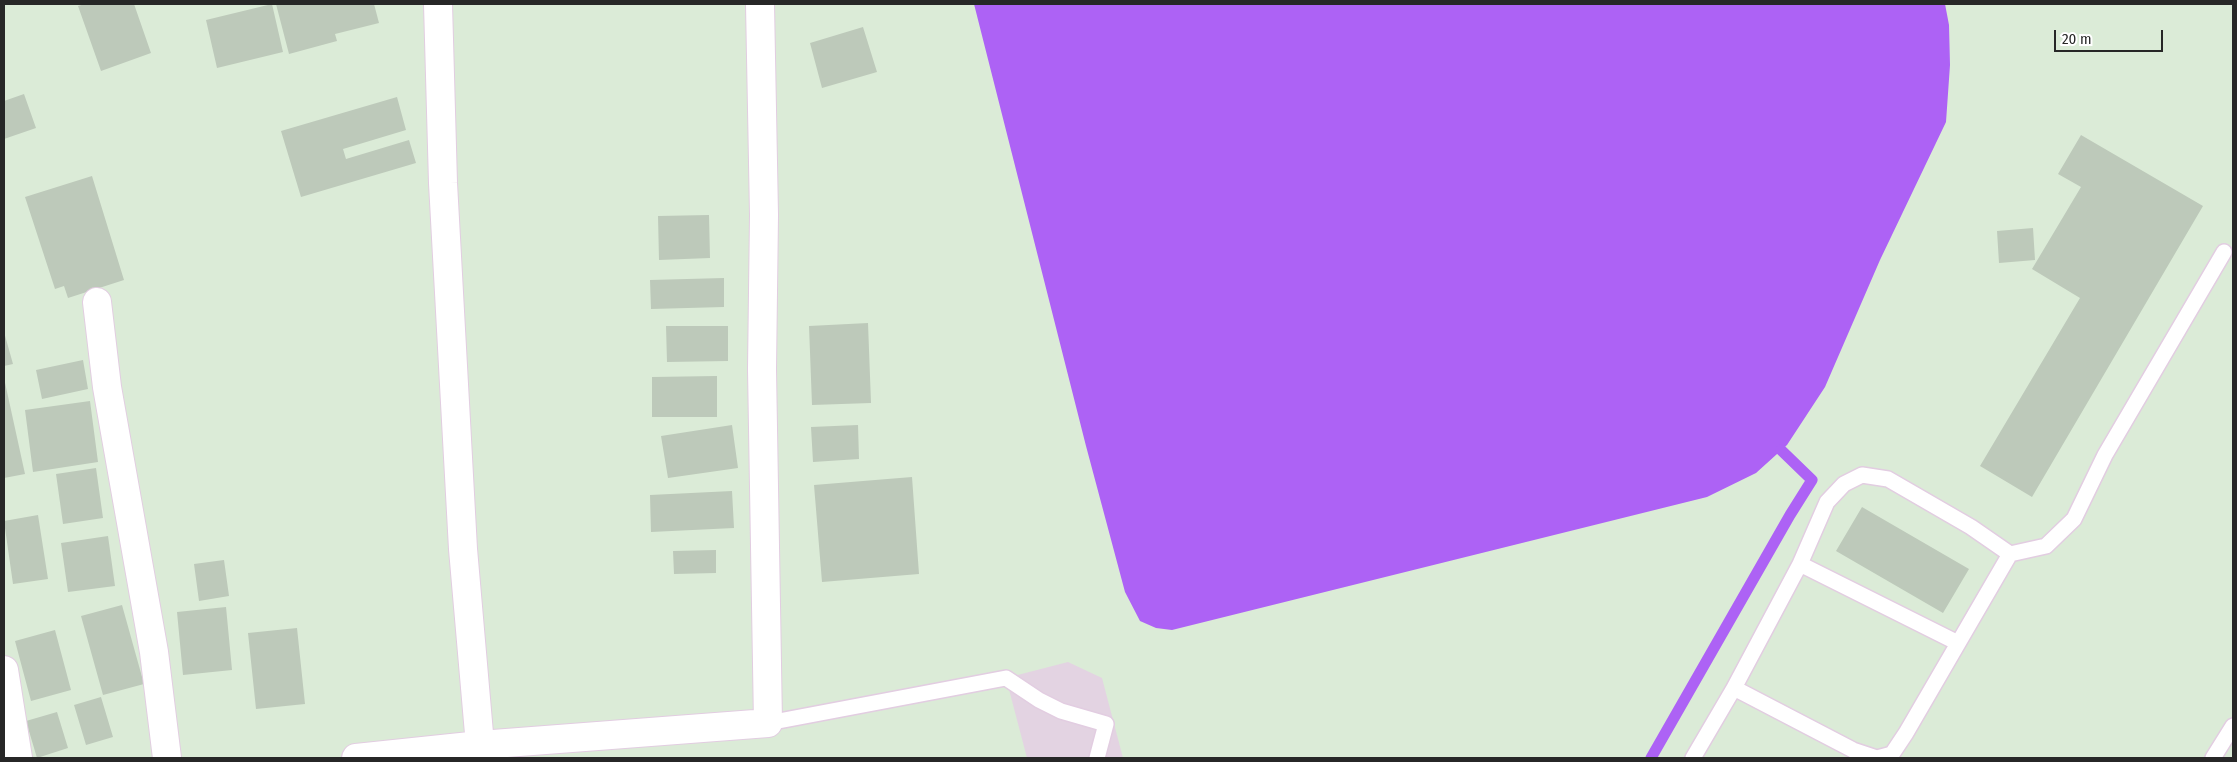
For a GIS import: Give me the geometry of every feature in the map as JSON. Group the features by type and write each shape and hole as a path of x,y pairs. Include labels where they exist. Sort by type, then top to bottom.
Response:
{"street":[{"path":"438,4 444,183 463,549 480,745"},
{"path":"356,758 480,745 768,723 762,369 764,214 760,4"},
{"path":"97,302 107,387 154,652 167,758"},
{"path":"4,670 18,758"}],"lane":[{"path":"1734,688 1853,750 1877,758 1892,754 2010,554 2046,546 2074,519 2105,455 2224,252"},
{"path":"1693,758 1734,688 1800,564 1827,502 1844,484 1862,475 1888,479 1971,527 2010,554"},
{"path":"1800,564 1958,643"},
{"path":"768,723 1006,678 1039,700 1061,711 1106,724 1098,758"},
{"path":"2213,758 2233,726"}],"shaded area":[{"path":"974,4 1945,4 1949,25 1950,65 1946,122 1880,260 1825,387 1787,445 1756,473 1707,497 1172,630 1156,628 1140,621 1125,592"},
{"path":"1068,662 1102,678 1123,758 1027,758 1006,678"}],"building":[{"path":"85,4 134,4 151,53 101,71 78,6"},
{"path":"272,4 283,52 217,68 206,20"},
{"path":"276,4 374,4 379,23 335,34 337,41 289,54"},
{"path":"863,27 877,72 822,88 810,43"},
{"path":"24,94 36,128 4,139 4,101"},
{"path":"397,97 406,130 343,149 346,159 409,140 416,163 301,197 281,131"},
{"path":"2081,135 2203,206 2032,497 1980,466 2080,298 2032,269 2081,187 2058,174"},
{"path":"92,176 124,280 68,298 64,286 55,289 25,197"},
{"path":"709,215 710,258 659,260 658,216"},
{"path":"2033,228 2035,260 1999,263 1997,231"},
{"path":"724,278 724,307 651,309 650,280"},
{"path":"868,323 871,403 812,405 809,326"},
{"path":"666,326 728,326 728,361 667,362"},
{"path":"4,332 13,364 4,366"},
{"path":"83,360 88,389 42,399 36,370"},
{"path":"717,376 717,417 652,417 652,377"},
{"path":"4,378 25,474 4,478"},
{"path":"90,401 98,462 33,472 25,410"},
{"path":"732,425 738,468 668,478 661,436"},
{"path":"858,425 859,459 813,462 811,427"},
{"path":"96,468 103,518 63,524 56,474"},
{"path":"912,477 919,574 822,582 814,485"},
{"path":"732,491 734,528 651,532 650,495"},
{"path":"1862,507 1969,569 1943,613 1836,551"},
{"path":"38,515 48,579 13,584 4,521"},
{"path":"108,536 115,586 68,592 61,543"},
{"path":"716,550 716,573 674,574 673,551"},
{"path":"224,560 229,596 199,601 194,564"},
{"path":"122,605 144,684 103,695 81,616"},
{"path":"226,607 232,670 183,675 177,612"},
{"path":"297,628 305,704 256,709 248,633"},
{"path":"55,630 71,690 31,701 15,641"},
{"path":"101,697 113,737 86,745 74,705"},
{"path":"57,712 68,748 37,758 26,721"}],"waterway":[{"path":"1651,758 1812,480 1781,450"}]}
